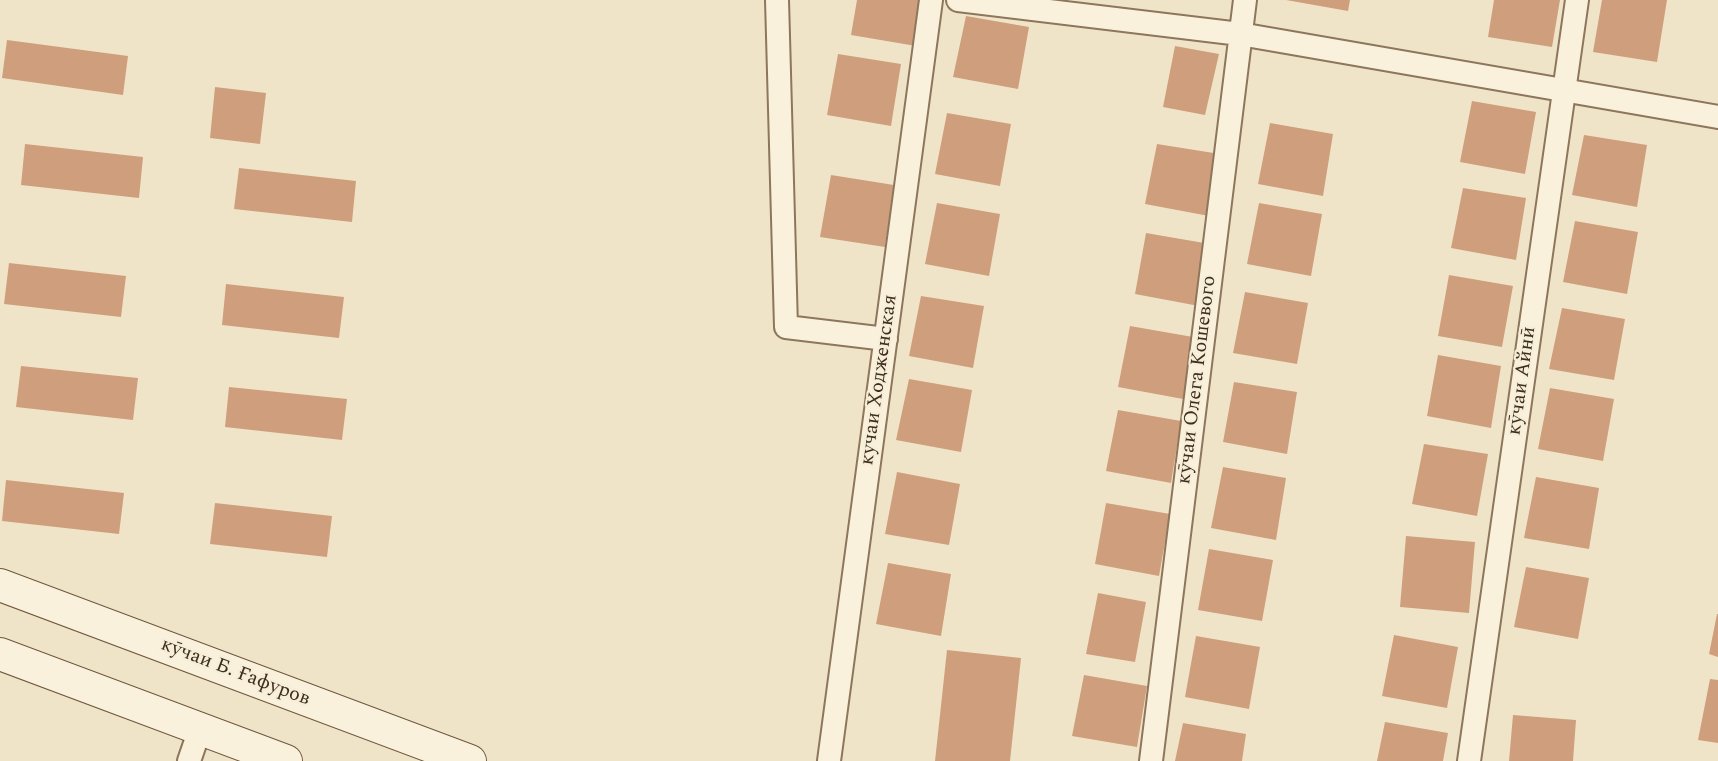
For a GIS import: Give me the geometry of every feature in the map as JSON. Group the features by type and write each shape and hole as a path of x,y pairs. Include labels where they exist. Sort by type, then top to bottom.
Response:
{"main road":[{"name":"кӯчаи Б. Ғафуров","path":"0,585 470,761"},
{"path":"0,654 286,761"}],"street":[{"path":"777,0 786,327 886,339"},
{"name":"кучаи Ходженская","path":"829,761 931,0"},
{"path":"958,0 1240,34 1718,117"},
{"name":"кӯчаи Олега Кошевого","path":"1151,761 1245,0"},
{"name":"кӯчаи Айнӣ","path":"1469,761 1577,0"},
{"path":"189,761 200,729"}],"building":[{"path":"857,0 923,0 916,46 851,35"},
{"path":"1286,0 1350,0 1348,11"},
{"path":"1494,0 1560,0 1552,47 1488,37"},
{"path":"1602,0 1667,0 1657,62 1593,52"},
{"path":"966,16 1029,27 1018,89 953,77"},
{"path":"7,40 128,56 123,95 2,78"},
{"path":"1175,46 1219,54 1205,115 1163,107"},
{"path":"838,54 901,64 891,126 827,115"},
{"path":"215,87 266,93 260,144 210,138"},
{"path":"1472,101 1536,112 1525,174 1460,162"},
{"path":"947,113 1011,124 1000,186 935,174"},
{"path":"1270,123 1333,134 1323,196 1258,184"},
{"path":"1584,135 1647,145 1637,207 1572,195"},
{"path":"25,144 143,157 139,198 21,185"},
{"path":"1157,144 1220,154 1209,216 1145,204"},
{"path":"239,168 356,181 352,222 234,209"},
{"path":"831,175 894,185 885,247 820,237"},
{"path":"1463,188 1526,198 1516,260 1451,248"},
{"path":"937,203 1000,214 989,276 925,264"},
{"path":"1259,203 1322,214 1311,276 1247,264"},
{"path":"1575,221 1638,232 1627,294 1563,282"},
{"path":"1146,233 1210,244 1199,306 1135,294"},
{"path":"9,263 126,276 121,317 4,304"},
{"path":"1449,275 1513,286 1502,347 1438,336"},
{"path":"226,284 344,297 339,338 222,325"},
{"path":"1245,292 1308,303 1297,364 1233,353"},
{"path":"921,296 984,306 973,368 909,356"},
{"path":"1562,308 1625,319 1614,380 1549,369"},
{"path":"1130,326 1193,337 1183,399 1118,387"},
{"path":"1438,355 1501,366 1491,428 1427,416"},
{"path":"21,366 138,378 133,420 16,407"},
{"path":"909,379 972,390 961,452 896,440"},
{"path":"1234,382 1297,392 1287,454 1223,442"},
{"path":"229,387 347,399 342,440 225,427"},
{"path":"1550,388 1614,399 1603,461 1538,449"},
{"path":"1118,410 1181,421 1171,483 1106,471"},
{"path":"1424,444 1488,454 1477,516 1412,504"},
{"path":"1223,467 1286,478 1276,540 1211,528"},
{"path":"897,472 960,484 949,545 885,534"},
{"path":"1536,477 1599,488 1589,549 1524,538"},
{"path":"6,480 124,493 119,534 2,521"},
{"path":"215,503 332,516 327,557 210,544"},
{"path":"1106,503 1170,514 1159,576 1095,564"},
{"path":"1406,536 1475,542 1469,613 1400,607"},
{"path":"1209,549 1273,560 1262,621 1198,610"},
{"path":"888,563 951,574 941,636 876,624"},
{"path":"1526,567 1589,578 1578,639 1514,627"},
{"path":"1098,593 1146,602 1135,662 1086,654"},
{"path":"1718,614 1718,657 1709,654"},
{"path":"1394,635 1458,647 1447,708 1382,696"},
{"path":"1196,636 1260,647 1249,709 1185,697"},
{"path":"947,650 1021,658 1010,761 935,761"},
{"path":"1084,675 1147,686 1137,747 1072,736"},
{"path":"1710,679 1718,680 1718,743 1698,740"},
{"path":"1513,715 1576,720 1573,761 1509,761"},
{"path":"1385,722 1448,733 1443,761 1377,761"},
{"path":"1183,723 1246,734 1242,761 1175,761"}]}
